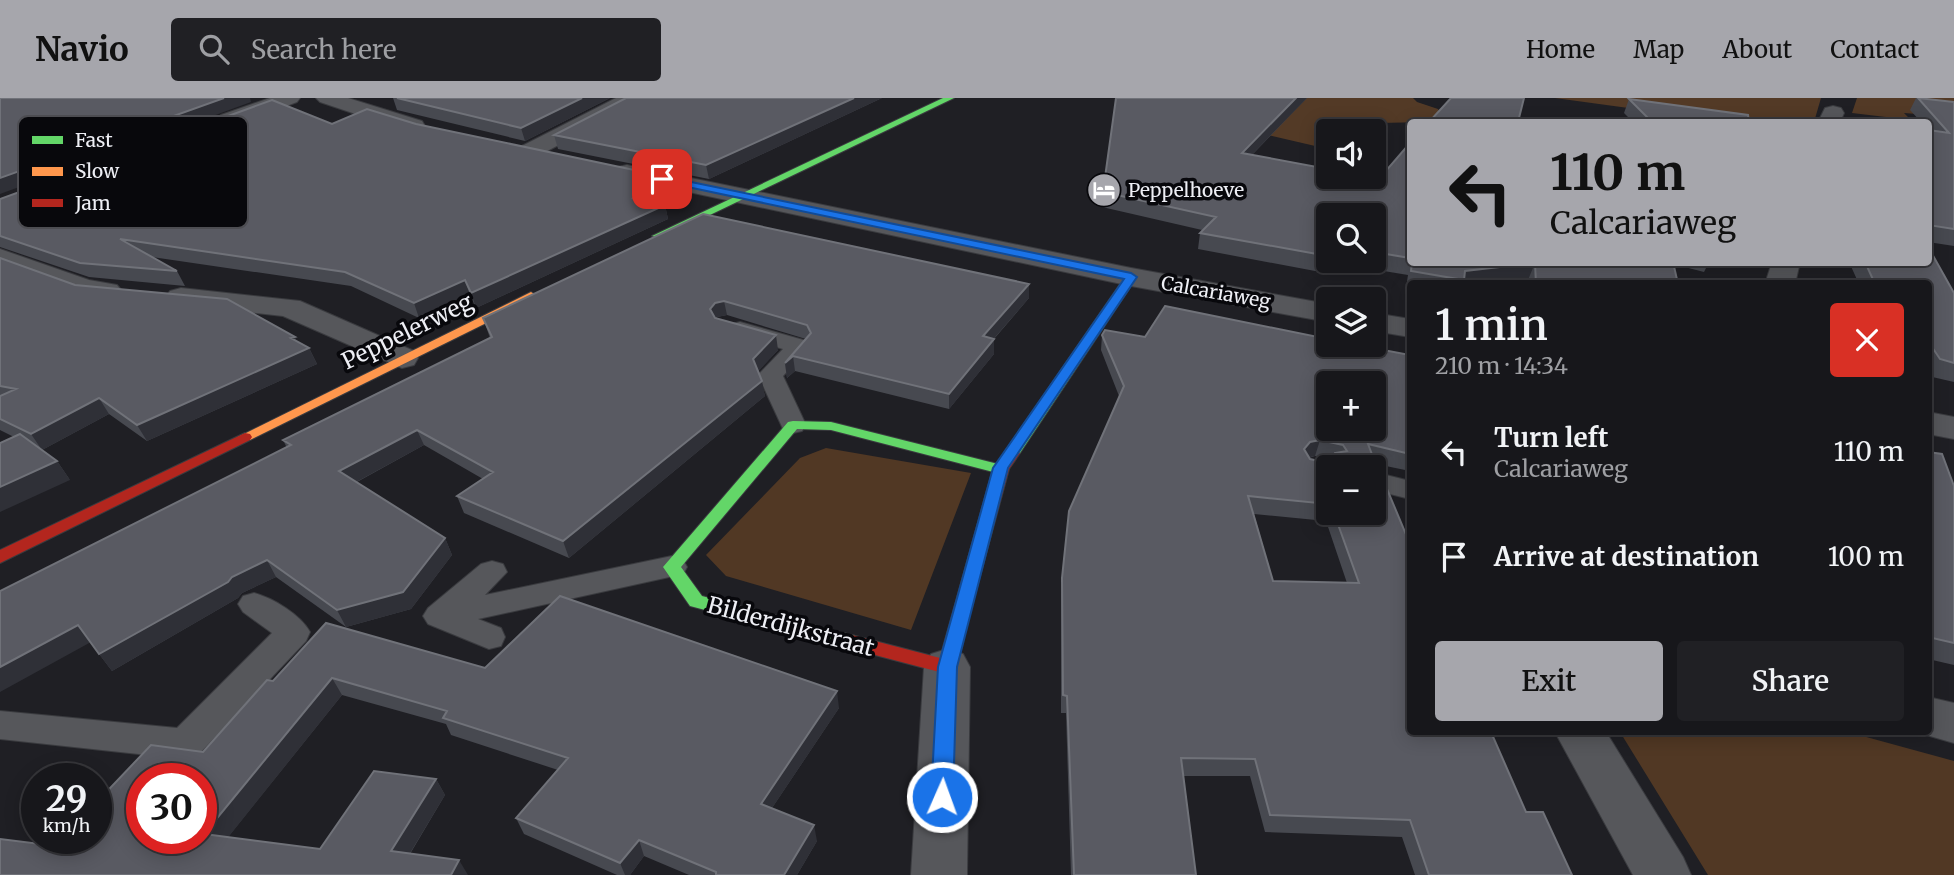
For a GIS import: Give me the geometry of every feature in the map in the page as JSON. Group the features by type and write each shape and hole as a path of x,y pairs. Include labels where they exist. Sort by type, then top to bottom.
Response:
{"street":[{"path":"241,116 290,98"},
{"path":"327,98 381,117 441,132"},
{"path":"528,152 632,98"},
{"path":"642,243 950,98"},
{"path":"501,146 568,160"},
{"name":"Calcariaweg","path":"609,168 1131,277 1316,311"},
{"path":"0,257 84,289 289,307 402,358"},
{"path":"939,875 947,667 1001,468 1131,277"},
{"name":"Peppelerweg","path":"0,556 541,292"},
{"path":"1386,323 1407,327"},
{"path":"1932,424 1954,428"},
{"path":"672,567 793,425 831,426 1001,468"},
{"name":"Bilderdijkstraat","path":"672,567 696,601 947,667"},
{"path":"1932,717 1954,723"},
{"path":"1582,735 1663,875"}],"lane":[{"path":"726,325 799,346 770,376 793,425"},
{"path":"1386,484 1407,489"},
{"path":"439,616 672,567"},
{"path":"439,616 492,572"},
{"path":"0,725 186,744 294,632 254,604"},
{"path":"439,616 489,637"}],"shaded area":[{"path":"1139,98 1413,98 1438,109 1441,115 1433,119 1407,119 1407,122 1386,123 1386,119 1316,119 1316,146 1151,108"},
{"path":"1555,98 1821,98 1815,119 1709,119"},
{"path":"1857,98 1954,98 1954,117 1904,113 1910,119 1903,119 1852,113"},
{"path":"826,448 971,473 911,630 726,576 706,555 800,458"},
{"path":"1622,735 1859,735 1954,761 1954,875 1708,875"}],"building":[{"path":"0,98 224,98 174,116 18,116 18,172 0,178"},
{"path":"397,98 582,98 521,128"},
{"path":"626,98 854,98 706,165 554,135"},
{"path":"1116,98 1296,98 1242,153 1316,167 1316,189 1386,189 1386,171 1407,146 1407,258 1386,254 1386,203 1316,203 1316,254 1200,233 1216,217 1103,192"},
{"path":"1451,98 1524,98 1519,119 1432,119"},
{"path":"1918,98 1954,102 1954,229 1932,226 1932,131 1949,133"},
{"path":"1629,99 1748,115 1749,119 1649,119"},
{"path":"272,100 332,124 367,109 416,124 677,179 634,198 665,205 471,293 465,280 414,303 345,272 120,239 177,271 80,263 0,236 0,199 18,192 18,228 248,228 248,116 228,116"},
{"path":"703,214 1029,284 983,336 994,339 949,394 793,356 785,363 811,333 807,325 724,301 715,303 710,309 715,318 776,335 753,359 762,381 563,541 457,496 493,472 417,430 339,471 445,538 403,592 337,610 267,560 232,577 228,582 99,654 78,625 0,667 0,591 291,445 283,440 492,337 483,318"},
{"path":"1932,254 1954,293 1954,363 1940,359 1932,347 1932,280 1873,280 1867,266 1932,266"},
{"path":"0,258 75,285 227,299 295,337 291,338 309,348 137,425 99,398 31,434 0,419 0,396 16,389 0,386"},
{"path":"1412,266 1509,266 1465,271 1464,280 1411,271"},
{"path":"1535,266 1674,266 1677,280 1536,280"},
{"path":"1165,306 1316,337 1316,357 1386,357 1386,350 1407,354 1407,453 1368,444 1372,455 1335,455 1347,451 1343,445 1325,441 1386,441 1386,371 1316,371 1316,441 1310,442 1304,449 1310,459 1316,460 1316,503 1248,496 1273,581 1359,583 1338,525 1386,525 1386,487 1407,537 1407,735 1492,735 1526,812 1543,812 1572,875 1429,875 1410,820 1270,815 1255,759 1181,758 1196,875 1074,875 1067,696 1063,695 1062,578 1069,511 1124,386 1102,335 1105,330 1145,337"},
{"path":"20,434 57,461 0,487 0,443"},
{"path":"1932,453 1942,454 1954,486 1954,643 1932,638"},
{"path":"560,596 837,691 761,804 814,825 784,875 716,875 716,872 639,840 620,863 516,818 568,758 443,718 447,711 332,678 217,818 217,763 134,763 151,745 203,752 267,680 273,681 326,623 485,668"},
{"path":"126,771 126,854 217,854 217,836 320,849 374,771 436,779 391,851 459,860 451,875 0,875 0,839 21,842 21,854 112,854 112,786"}],"traffic: fast":[{"path":"658,236 950,98"},
{"path":"1012,453 1131,277"},
{"path":"848,641 696,601 672,567 793,425 831,426 1001,469"}],"traffic: slow":[{"path":"245,437 531,296"}],"traffic: jam":[{"path":"0,557 245,437"},
{"path":"848,641 947,667 1001,469 1012,453"}],"place":[{"name":"Peppelhoeve","path":"1104,190"}],"route":[{"path":"662,179 1131,277 1001,468 947,667 942,797"}]}
